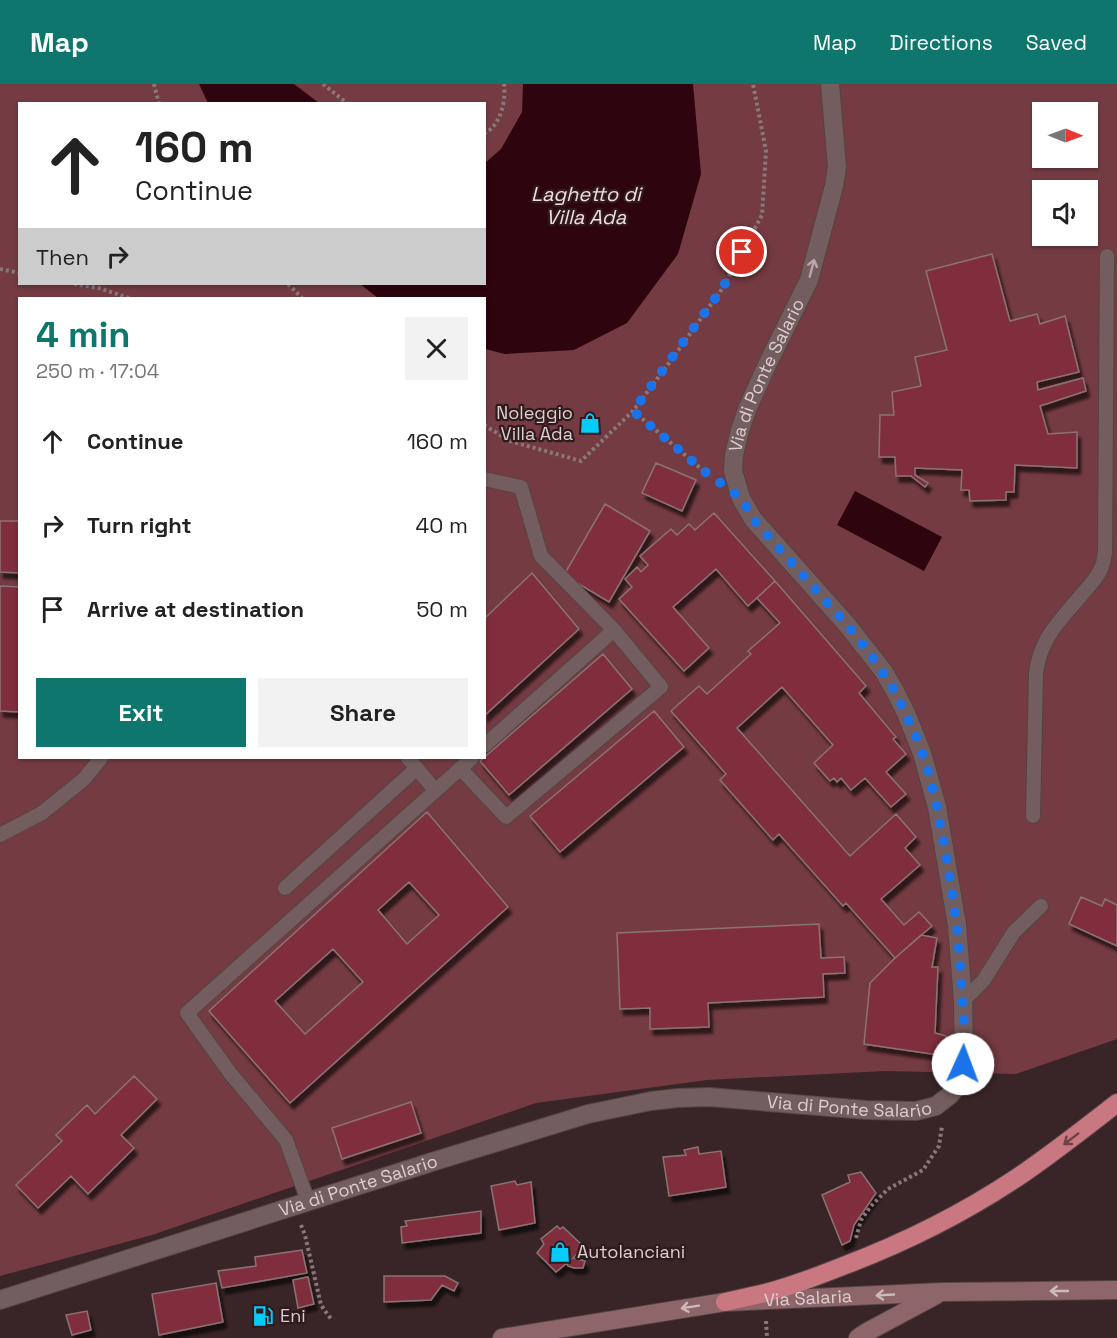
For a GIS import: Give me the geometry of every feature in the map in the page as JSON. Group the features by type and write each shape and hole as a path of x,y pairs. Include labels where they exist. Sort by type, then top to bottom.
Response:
{"highway":[{"path":"725,1302 766,1293 808,1280 895,1245 931,1227 1018,1177 1117,1103"}],"main road":[{"name":"Via Salaria","path":"502,1338 725,1302 943,1292 1117,1290"},
{"path":"858,1338 943,1292"}],"street":[{"name":"Via di Ponte Salario","path":"0,1300 588,1114 651,1101 709,1097 905,1112 931,1108 950,1095 956,1087 961,1076 964,1053 963,1000 957,925 937,807 922,753 895,691 871,655 753,519 741,498 733,471 734,455 748,407 809,280 834,186 837,167 830,84"}],"lane":[{"path":"1033,816 1038,660 1042,646 1051,632 1096,578 1102,567 1105,552 1107,256"},
{"path":"460,768 506,817 661,687 614,630 541,556 521,487 486,479"},
{"path":"486,744 614,630"},
{"path":"0,835 42,813 84,779 100,759"},
{"path":"308,1201 286,1140 230,1073 187,1013 471,759"},
{"path":"285,888 412,763 435,790"},
{"path":"963,1000 983,981 1014,932 1041,906"}],"path":[{"path":"154,84 158,102"},
{"path":"323,84 346,102"},
{"path":"486,133 501,116 504,84"},
{"path":"486,426 510,441 581,461 633,411 722,289 762,215 766,151 753,84"},
{"path":"0,269 18,273"},
{"path":"80,285 99,288 126,297"},
{"path":"289,285 301,297"},
{"path":"633,411 704,471 741,498"},
{"path":"855,1244 861,1220 871,1206 888,1189 923,1170 939,1146 942,1133"},
{"path":"305,1235 321,1305 331,1319"}],"shaded area":[{"path":"0,84 1117,84 1117,1039 1016,1074 885,1071 707,1080 536,1103 152,1235 0,1276"}],"water":[{"path":"199,84 294,84 318,102 208,102"},
{"name":"Laghetto di Villa Ada","path":"523,84 693,84 701,174 678,254 627,323 574,350 505,354 486,349 486,297 377,297 361,285 486,285 486,162 501,149 522,112"},
{"path":"855,491 942,537 924,571 837,525"}],"building":[{"path":"992,254 1010,321 1037,314 1040,324 1065,316 1079,372 1037,382 1038,390 1083,378 1086,391 1040,406 1048,434 1077,432 1077,468 1015,465 1014,492 1006,492 1006,500 970,501 969,490 961,490 962,470 915,468 915,475 928,483 925,487 911,476 896,476 895,457 879,457 880,415 894,415 892,392 921,386 915,357 947,350 926,271"},
{"path":"656,463 696,480 682,511 642,493"},
{"path":"605,504 650,531 609,602 564,575"},
{"path":"714,513 775,581 748,606 716,569 673,607 709,648 684,671 619,599 632,587 625,579 637,567 641,572 648,565 640,556 671,529 677,535 689,524 695,530"},
{"path":"0,521 18,521 18,573 0,572"},
{"path":"532,573 579,629 486,714 486,617"},
{"path":"775,581 866,686 859,693 896,737 893,739 906,754 886,772 906,794 891,807 865,778 851,790 841,778 837,782 834,778 830,781 814,763 833,745 782,687 737,728 850,856 896,814 916,837 905,848 920,865 881,899 904,925 919,912 932,926 895,958 846,903 843,906 779,834 773,840 720,780 726,774 671,711 699,686 707,694 751,654 748,651 780,623 757,598"},
{"path":"0,586 18,587 18,712 0,711"},
{"path":"603,654 632,689 509,795 480,761 486,759 486,756"},
{"path":"654,711 684,747 560,852 530,816"},
{"path":"427,812 508,907 290,1103 209,1011","holes":["409,882 439,915 407,944 378,910","333,949 363,982 305,1034 275,1001"]},
{"path":"1081,897 1102,906 1105,899 1117,905 1117,946 1069,924"},
{"path":"819,924 821,958 844,957 845,973 823,974 824,997 708,1003 709,1027 650,1029 650,1008 620,1009 617,933"},
{"path":"921,935 937,938 932,967 938,967 935,1033 946,1036 945,1056 864,1044 870,983"},
{"path":"134,1076 157,1099 121,1135 134,1148 88,1194 71,1176 38,1208 16,1185 62,1141 56,1135 87,1105 95,1114"},
{"path":"411,1102 421,1133 342,1159 332,1128"},
{"path":"698,1147 699,1154 721,1151 726,1187 669,1196 663,1157 686,1155 684,1150"},
{"path":"861,1172 876,1193 854,1225 850,1241 842,1245 822,1195 850,1182 848,1175"},
{"path":"515,1181 517,1185 531,1182 535,1223 499,1230 491,1186"},
{"path":"481,1211 481,1233 402,1243 401,1227 407,1226 405,1221"},
{"path":"557,1226 560,1229 563,1227 584,1247 573,1258 585,1261 583,1268 574,1268 568,1266 567,1263 556,1272 537,1253 544,1244 541,1239"},
{"path":"302,1250 307,1273 222,1288 218,1271 256,1266 255,1257"},
{"path":"384,1276 445,1276 458,1283 454,1291 442,1285 431,1300 384,1302"},
{"path":"308,1277 314,1304 298,1308 293,1280"},
{"path":"216,1283 223,1322 159,1335 152,1294"},
{"path":"87,1311 91,1330 72,1335 66,1315"}],"place":[{"name":"Noleggio Villa Ada","path":"590,423"},
{"name":"Autolanciani","path":"560,1252"},
{"name":"Eni","path":"263,1316"}],"route":[{"path":"742,252 722,289 633,411 704,471 741,498 753,519 848,626 884,672 895,691 916,736 927,767 947,861 957,925 963,1000 963,1064"}]}
